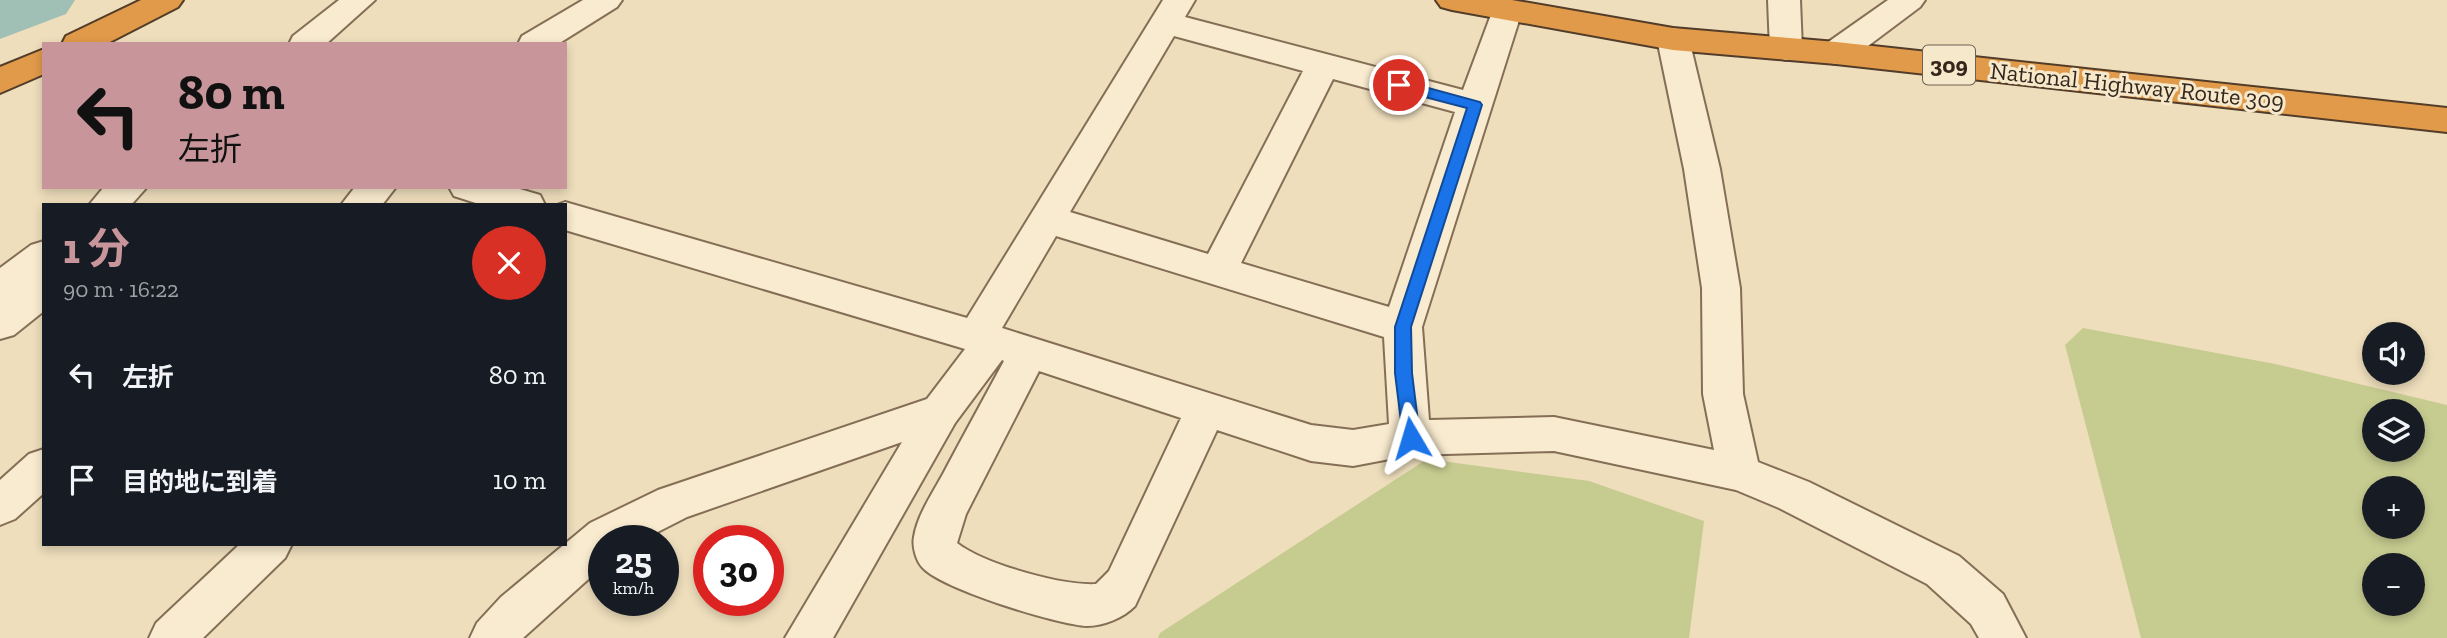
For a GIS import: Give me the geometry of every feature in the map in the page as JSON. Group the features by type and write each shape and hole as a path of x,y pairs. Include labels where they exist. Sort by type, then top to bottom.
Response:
{"highway":[{"path":"82,42 167,0"},
{"name":"National Highway Route 309","path":"1452,0 1673,38 1836,53 2447,120"},
{"path":"0,81 42,61"}],"street":[{"path":"307,42 359,0"},
{"path":"537,42 606,0"},
{"path":"1784,0 1786,49"},
{"path":"1836,53 1909,0"},
{"path":"1411,438 1404,373 1403,327 1506,10"},
{"path":"1205,410 1125,585 1114,599 1097,605 1072,605 953,566 937,553 935,537 999,344 1049,219 1172,12 1323,65 1475,105"},
{"path":"1673,38 1702,169 1719,274 1723,394 1740,472"},
{"path":"1219,271 1323,65"},
{"path":"109,203 127,189"},
{"path":"361,203 376,189"},
{"path":"474,189 520,203"},
{"path":"567,217 999,344 1311,443 1353,448 1411,438 1554,434 1740,472 1832,513 1943,570 1987,610 2003,638"},
{"path":"1049,219 1403,327"},
{"path":"0,289 42,258"},
{"path":"0,324 42,292"},
{"path":"808,638 866,544 941,411 999,344"},
{"path":"493,638 517,612 605,537 673,503 941,411"},
{"path":"0,506 42,469"},
{"path":"172,638 268,546"}],"green space":[{"path":"2083,328 2275,364 2422,399 2362,399 2362,462 2425,462 2425,400 2447,405 2447,638 2141,638 2065,345"},
{"path":"1427,459 1589,481 1704,521 1689,638 1158,638 1160,633"}],"waterway":[{"path":"0,19 45,0"}],"route":[{"path":"1399,85 1475,105 1416,280 1403,327 1404,373 1411,438"}]}
